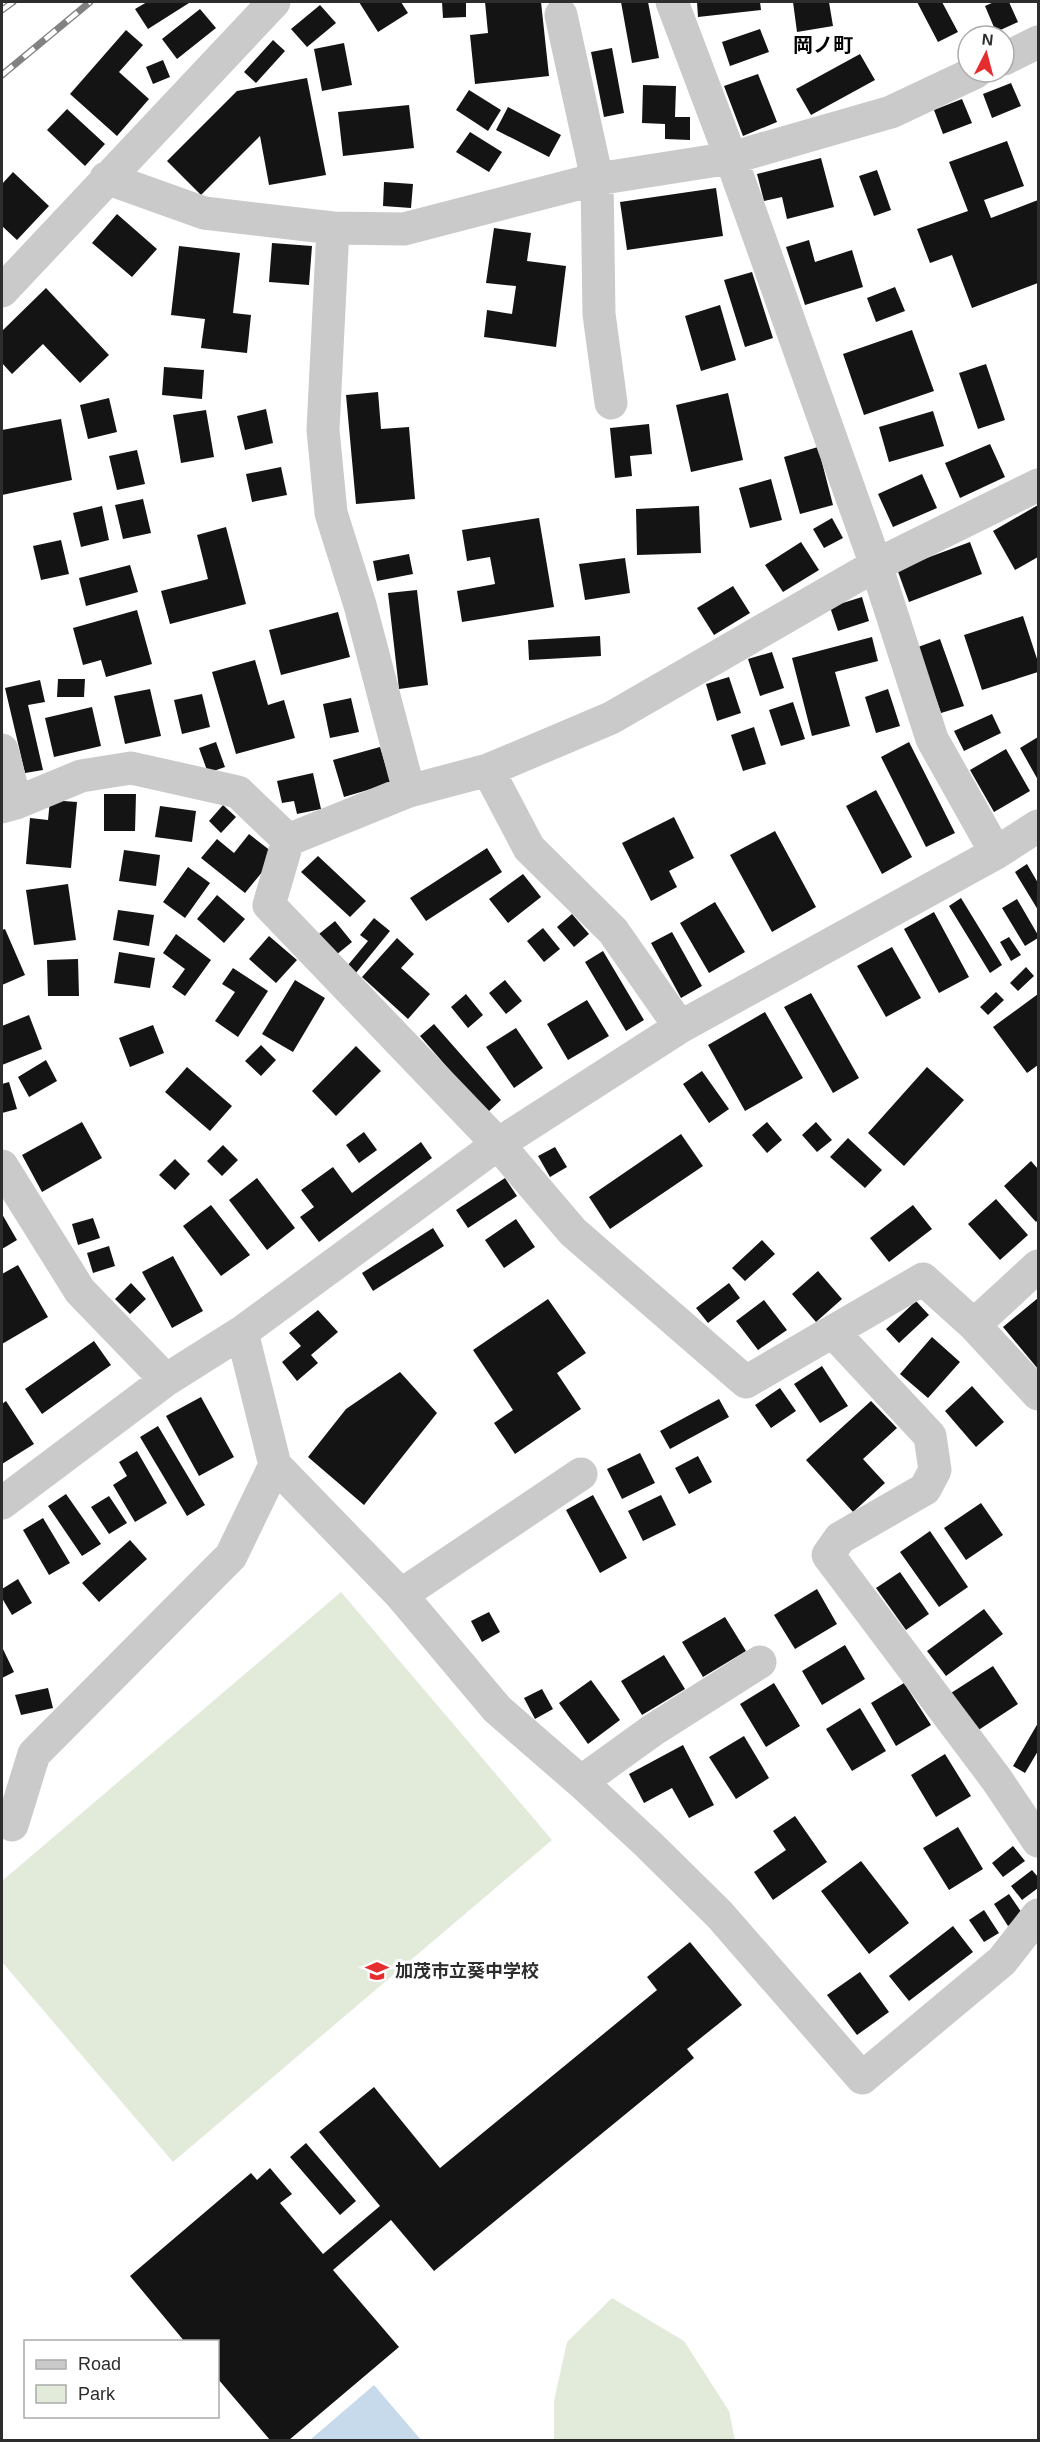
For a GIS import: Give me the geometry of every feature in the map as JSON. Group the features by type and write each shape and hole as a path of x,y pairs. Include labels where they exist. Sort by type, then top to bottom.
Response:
{"street":[{"path":"2,291 274,2"},
{"path":"672,2 731,159 876,565 932,739 996,853"},
{"path":"561,15 597,179 599,314 611,403"},
{"path":"1016,53 1038,42"},
{"path":"106,178 204,213 333,228 404,229 597,179 731,159 891,112 956,81"},
{"path":"333,228 323,430 330,513 360,605 409,791"},
{"path":"288,840 409,791 488,770 611,718 876,565 1038,485"},
{"path":"2,750 9,805 81,776 131,768 238,792 288,840"},
{"path":"488,770 529,848 613,931 680,1027"},
{"path":"2,1503 166,1380 242,1332 498,1144 680,1027 996,853 1035,837"},
{"path":"288,840 269,905 498,1144 573,1232 746,1382 923,1279 974,1325 1038,1394"},
{"path":"2,1166 81,1291 166,1380"},
{"path":"974,1325 1038,1266"},
{"path":"242,1332 275,1465 401,1595 497,1709 581,1782 720,1915 862,2078 1002,1961 1038,1915"},
{"path":"833,1332 930,1436 934,1470 925,1490 840,1538 828,1556 997,1780 1038,1841"},
{"path":"10,1806 34,1754 231,1556 275,1465"},
{"path":"401,1595 581,1474"},
{"path":"581,1782 653,1731 760,1662"}],"green space":[{"path":"341,1592 552,1840 173,2162 2,1962 2,1881"},
{"path":"612,2298 684,2341 729,2411 735,2440 554,2440 554,2401 567,2342"}],"water":[{"path":"374,2385 421,2440 310,2440"}],"building":[{"path":"147,2 189,3 148,29 135,9"},
{"path":"359,2 401,2 408,13 378,32"},
{"path":"442,2 466,2 466,17 443,18"},
{"path":"485,2 541,2 549,76 475,84 470,35 488,33"},
{"path":"621,2 648,2 659,58 632,63"},
{"path":"697,2 760,2 761,10 698,17"},
{"path":"793,2 829,2 833,26 797,32"},
{"path":"917,2 942,2 956,28 956,33 938,42"},
{"path":"994,2 1009,2 1018,22 993,24 985,6"},
{"path":"320,5 336,23 307,47 291,29"},
{"path":"200,9 216,28 177,59 162,39"},
{"path":"760,29 769,52 730,66 722,42"},
{"path":"126,30 143,45 119,72 149,99 117,136 70,94"},
{"path":"273,40 285,51 256,83 244,72"},
{"path":"344,43 352,85 322,91 314,49"},
{"path":"612,48 624,113 604,117 591,52"},
{"path":"860,54 875,80 811,115 796,89"},
{"path":"163,60 170,77 153,84 146,67"},
{"path":"758,74 777,122 743,136 724,86"},
{"path":"307,78 326,175 269,185 260,136 201,195 167,161 237,91"},
{"path":"1011,84 1021,106 992,118 983,94"},
{"path":"643,85 676,86 675,117 690,117 690,140 665,139 665,124 642,123"},
{"path":"469,90 501,110 488,131 456,110"},
{"path":"962,99 972,123 943,134 934,110"},
{"path":"409,105 414,148 343,156 338,112"},
{"path":"508,107 561,135 549,157 496,130"},
{"path":"67,109 105,144 85,166 47,130"},
{"path":"470,132 502,152 489,172 456,152"},
{"path":"1007,141 1024,186 984,200 991,218 1038,200 1038,283 972,308 952,255 930,263 917,229 968,211 949,162"},
{"path":"821,158 834,207 787,219 782,197 764,201 757,174"},
{"path":"877,170 891,210 874,216 859,176"},
{"path":"13,172 49,206 17,240 2,226 2,184"},
{"path":"384,182 413,184 411,208 383,206"},
{"path":"716,188 723,236 627,250 620,202"},
{"path":"117,214 157,249 132,277 92,243"},
{"path":"494,228 531,233 527,261 566,266 556,347 484,337 487,310 512,314 516,286 486,283"},
{"path":"809,240 815,262 852,250 863,287 805,305 786,247"},
{"path":"272,243 312,246 309,285 269,282"},
{"path":"179,246 240,253 233,313 251,315 247,353 201,348 205,319 171,315"},
{"path":"752,272 773,338 745,347 724,280"},
{"path":"895,287 905,311 876,322 867,298"},
{"path":"46,288 109,355 80,383 43,344 12,374 2,363 2,331"},
{"path":"720,305 736,360 701,371 685,316"},
{"path":"912,330 934,391 864,415 843,354"},
{"path":"986,364 1005,420 978,429 959,373"},
{"path":"164,367 204,370 202,399 162,395"},
{"path":"378,392 381,429 409,427 415,499 356,504 346,395"},
{"path":"728,393 743,460 691,472 676,405"},
{"path":"109,398 117,432 88,439 80,405"},
{"path":"266,409 273,443 245,450 237,416"},
{"path":"206,410 214,457 181,463 173,415"},
{"path":"933,411 944,446 889,462 879,427"},
{"path":"61,419 72,480 2,495 2,430"},
{"path":"649,424 652,454 630,456 632,476 615,478 610,428"},
{"path":"990,444 1005,477 960,498 945,463"},
{"path":"818,447 833,505 800,514 784,457"},
{"path":"137,450 145,484 117,490 109,456"},
{"path":"281,467 287,495 252,502 246,474"},
{"path":"922,474 937,508 893,527 878,494"},
{"path":"771,479 782,520 750,528 739,488"},
{"path":"143,499 151,533 123,539 115,505"},
{"path":"1038,505 1038,557 1015,570 993,531"},
{"path":"102,506 109,540 81,547 73,513"},
{"path":"699,506 701,553 637,555 636,509"},
{"path":"539,518 554,607 462,622 457,591 495,584 490,557 467,561 462,530"},
{"path":"832,518 843,538 824,548 813,529"},
{"path":"226,527 246,604 170,624 161,591 208,579 197,535"},
{"path":"61,540 69,574 41,580 33,546"},
{"path":"801,542 819,570 783,592 765,565"},
{"path":"970,542 982,574 909,602 897,569"},
{"path":"409,554 413,574 377,581 373,561"},
{"path":"625,558 630,593 585,600 579,564"},
{"path":"130,565 138,592 86,606 79,578"},
{"path":"733,586 750,613 714,635 697,608"},
{"path":"417,590 428,685 399,689 388,593"},
{"path":"862,597 869,621 838,631 830,607"},
{"path":"137,610 152,664 106,677 101,660 83,665 73,628"},
{"path":"338,612 350,657 281,675 269,630"},
{"path":"1023,616 1038,662 1038,672 982,690 964,635"},
{"path":"600,636 601,656 529,660 528,640"},
{"path":"872,637 878,661 835,672 850,726 812,736 792,658"},
{"path":"940,639 964,706 941,713 918,647"},
{"path":"772,652 784,688 760,696 748,659"},
{"path":"255,660 268,705 284,700 295,738 236,754 212,672"},
{"path":"729,677 741,713 717,721 706,684"},
{"path":"58,679 85,679 84,697 57,697"},
{"path":"40,680 45,702 28,705 43,770 25,773 5,688"},
{"path":"150,689 161,736 125,744 114,696"},
{"path":"888,689 900,726 876,733 865,697"},
{"path":"202,694 210,727 182,734 174,700"},
{"path":"351,698 359,732 330,738 323,704"},
{"path":"793,702 805,739 781,746 769,710"},
{"path":"92,707 101,746 54,757 45,718"},
{"path":"992,714 1001,733 964,751 954,731"},
{"path":"754,727 766,764 743,771 731,735"},
{"path":"1038,737 1038,780 1020,748"},
{"path":"216,742 225,767 208,773 199,748"},
{"path":"909,742 955,833 926,847 881,757"},
{"path":"380,747 391,783 344,797 333,760"},
{"path":"1006,749 1030,791 994,812 970,770"},
{"path":"313,773 321,809 297,814 294,801 282,803 277,781"},
{"path":"876,790 912,857 882,874 846,806"},
{"path":"104,794 136,794 135,831 104,831"},
{"path":"50,800 77,802 71,868 26,864 30,818 48,820"},
{"path":"223,805 236,817 221,833 209,821"},
{"path":"160,806 196,811 192,842 155,837"},
{"path":"674,817 694,858 669,871 677,887 651,901 622,843"},
{"path":"775,831 816,907 772,932 730,855"},
{"path":"249,834 276,855 245,893 201,858 217,839 234,853"},
{"path":"487,848 502,872 426,921 410,898"},
{"path":"124,850 160,855 156,886 119,881"},
{"path":"318,856 366,901 350,917 301,872"},
{"path":"1027,864 1038,883 1038,910 1015,872"},
{"path":"188,867 210,883 185,918 163,902"},
{"path":"523,874 541,897 508,923 489,899"},
{"path":"68,884 76,940 34,945 26,890"},
{"path":"217,895 245,919 224,943 197,919"},
{"path":"961,898 1002,965 990,973 949,906"},
{"path":"1017,899 1038,935 1038,938 1025,946 1002,908"},
{"path":"715,902 745,952 709,973 680,923"},
{"path":"118,910 154,915 149,946 113,940"},
{"path":"934,912 969,977 939,993 904,929"},
{"path":"572,914 589,934 574,947 557,927"},
{"path":"374,918 390,931 355,974 348,965 368,941 360,935"},
{"path":"335,921 352,942 336,955 319,934"},
{"path":"543,928 560,949 544,962 527,941"},
{"path":"5,929 25,975 2,985 2,930"},
{"path":"672,932 702,986 681,998 651,943"},
{"path":"176,934 211,960 185,996 172,987 185,969 163,953"},
{"path":"269,936 297,960 276,983 249,959"},
{"path":"1009,937 1021,955 1011,961 1000,942"},
{"path":"397,938 414,954 401,968 430,994 408,1019 362,977"},
{"path":"892,947 921,998 886,1017 857,966"},
{"path":"603,951 644,1020 626,1031 585,962"},
{"path":"119,952 155,958 150,988 114,983"},
{"path":"78,959 79,996 48,996 47,960"},
{"path":"1026,967 1034,976 1018,991 1010,983"},
{"path":"233,968 268,991 238,1037 215,1021 235,992 222,984"},
{"path":"295,980 325,998 293,1052 262,1034"},
{"path":"505,980 522,1001 506,1014 489,993"},
{"path":"996,992 1004,1000 988,1015 980,1007"},
{"path":"811,993 859,1078 833,1093 784,1007"},
{"path":"466,994 483,1015 468,1028 451,1007"},
{"path":"1038,994 1038,1065 1027,1073 993,1027"},
{"path":"587,1000 609,1036 568,1060 547,1024"},
{"path":"765,1012 803,1078 745,1111 708,1045"},
{"path":"29,1015 42,1049 2,1065 2,1026"},
{"path":"434,1024 501,1100 487,1113 420,1036"},
{"path":"153,1025 164,1053 130,1067 119,1038"},
{"path":"516,1028 543,1068 514,1088 486,1047"},
{"path":"261,1045 276,1060 261,1076 245,1061"},
{"path":"356,1046 381,1071 336,1116 312,1091"},
{"path":"46,1060 57,1081 29,1097 18,1077"},
{"path":"187,1067 232,1106 210,1131 165,1092"},
{"path":"927,1067 964,1100 904,1166 868,1133"},
{"path":"702,1071 729,1109 709,1123 683,1084"},
{"path":"9,1082 17,1109 2,1113 2,1084"},
{"path":"82,1122 102,1158 42,1192 22,1155"},
{"path":"767,1122 782,1140 767,1153 752,1135"},
{"path":"816,1122 832,1140 817,1152 802,1135"},
{"path":"364,1132 377,1150 359,1163 346,1145"},
{"path":"681,1134 703,1166 610,1229 589,1197"},
{"path":"848,1138 882,1170 865,1188 830,1157"},
{"path":"421,1142 432,1158 319,1242 300,1217 314,1207 301,1190 333,1167 352,1193"},
{"path":"223,1145 238,1160 222,1176 207,1161"},
{"path":"555,1147 567,1167 550,1177 538,1156"},
{"path":"175,1159 190,1174 175,1190 159,1175"},
{"path":"1031,1161 1038,1169 1038,1220 1036,1222 1004,1186"},
{"path":"257,1178 295,1228 267,1250 229,1200"},
{"path":"505,1178 517,1196 468,1228 456,1210"},
{"path":"996,1199 1028,1235 1000,1260 968,1224"},
{"path":"211,1205 250,1255 221,1276 183,1226"},
{"path":"913,1205 932,1229 889,1262 870,1238"},
{"path":"2,1214 17,1240 2,1249"},
{"path":"93,1218 100,1238 78,1245 72,1224"},
{"path":"516,1219 535,1247 504,1268 485,1240"},
{"path":"433,1228 444,1246 373,1291 362,1273"},
{"path":"762,1240 775,1254 745,1281 732,1268"},
{"path":"109,1246 115,1266 93,1273 87,1253"},
{"path":"173,1256 203,1311 172,1328 142,1272"},
{"path":"18,1265 48,1317 2,1344 2,1274"},
{"path":"818,1271 842,1299 816,1322 792,1294"},
{"path":"131,1283 146,1299 130,1314 115,1299"},
{"path":"729,1283 740,1298 708,1323 696,1308"},
{"path":"1038,1298 1038,1369 1003,1327"},
{"path":"548,1299 586,1353 557,1373 581,1409 515,1454 494,1423 513,1410 473,1350"},
{"path":"764,1300 787,1330 758,1350 736,1321"},
{"path":"916,1301 929,1315 899,1343 886,1329"},
{"path":"318,1310 338,1332 311,1355 318,1363 297,1381 282,1362 301,1346 289,1333"},
{"path":"932,1337 960,1362 928,1398 900,1374"},
{"path":"94,1341 111,1365 42,1414 25,1389"},
{"path":"822,1366 848,1406 820,1423 794,1384"},
{"path":"400,1372 437,1413 364,1505 308,1457 346,1409"},
{"path":"972,1386 1004,1422 976,1447 945,1411"},
{"path":"780,1388 796,1411 771,1428 755,1405"},
{"path":"201,1397 234,1457 199,1476 166,1416"},
{"path":"719,1399 729,1417 670,1449 660,1431"},
{"path":"6,1401 34,1444 2,1464 2,1404"},
{"path":"871,1401 897,1428 863,1459 885,1483 853,1512 806,1460"},
{"path":"158,1426 205,1505 187,1516 140,1437"},
{"path":"137,1451 167,1503 135,1522 113,1485 127,1476 119,1462"},
{"path":"640,1453 655,1483 622,1499 607,1469"},
{"path":"698,1456 712,1482 689,1494 675,1468"},
{"path":"66,1494 101,1544 82,1556 48,1506"},
{"path":"593,1495 627,1558 600,1573 566,1510"},
{"path":"661,1495 676,1525 643,1541 628,1511"},
{"path":"109,1496 127,1523 109,1534 91,1507"},
{"path":"981,1503 1003,1535 966,1560 944,1528"},
{"path":"43,1518 70,1563 49,1575 23,1530"},
{"path":"930,1531 968,1587 939,1607 900,1552"},
{"path":"130,1540 147,1559 99,1602 82,1583"},
{"path":"900,1572 929,1614 906,1630 876,1588"},
{"path":"18,1579 32,1603 12,1615 2,1598 2,1589"},
{"path":"817,1589 837,1624 795,1649 774,1615"},
{"path":"984,1609 1003,1634 946,1676 927,1651"},
{"path":"489,1612 500,1632 482,1642 471,1621"},
{"path":"725,1617 746,1651 703,1677 682,1642"},
{"path":"845,1645 865,1679 822,1705 802,1671"},
{"path":"2,1647 14,1672 2,1678"},
{"path":"664,1655 685,1689 642,1715 621,1681"},
{"path":"993,1666 1018,1704 977,1731 951,1693"},
{"path":"591,1680 620,1720 588,1744 559,1703"},
{"path":"774,1683 800,1726 766,1747 740,1704"},
{"path":"904,1683 931,1725 896,1746 871,1703"},
{"path":"48,1688 53,1708 21,1715 15,1695"},
{"path":"542,1689 553,1709 535,1719 524,1698"},
{"path":"860,1708 886,1751 852,1771 826,1729"},
{"path":"1038,1723 1038,1751 1025,1773 1013,1766"},
{"path":"744,1736 769,1778 736,1799 709,1757"},
{"path":"683,1745 714,1805 689,1818 672,1788 644,1803 629,1774"},
{"path":"945,1754 971,1796 936,1817 911,1775"},
{"path":"795,1816 827,1862 773,1900 754,1872 786,1850 773,1831"},
{"path":"958,1827 983,1869 949,1890 923,1848"},
{"path":"1013,1846 1025,1861 1003,1877 992,1863"},
{"path":"861,1861 909,1923 869,1954 821,1891"},
{"path":"1032,1870 1038,1877 1038,1888 1022,1900 1011,1886"},
{"path":"1009,1894 1024,1916 1008,1926 994,1904"},
{"path":"984,1910 999,1933 984,1942 969,1920"},
{"path":"953,1926 973,1952 909,2001 889,1976"},
{"path":"690,1942 742,2005 687,2049 694,2058 434,2271 391,2220 333,2270 399,2347 289,2440 270,2440 219,2380 219,2340 183,2340 130,2276 251,2173 257,2180 270,2168 292,2194 280,2203 323,2254 380,2206 319,2132 374,2087 440,2168 657,1990 647,1977"},
{"path":"860,1972 889,2012 857,2035 827,1995"},
{"path":"306,2143 356,2201 340,2215 290,2157"}],"railway":[{"path":"2,10 13,2"},
{"path":"2,75 90,2"}],"place":[{"name":"加茂市立葵中学校","path":"377,1971"}],"district":[{"name":"岡ノ町","path":"823,45"}]}
